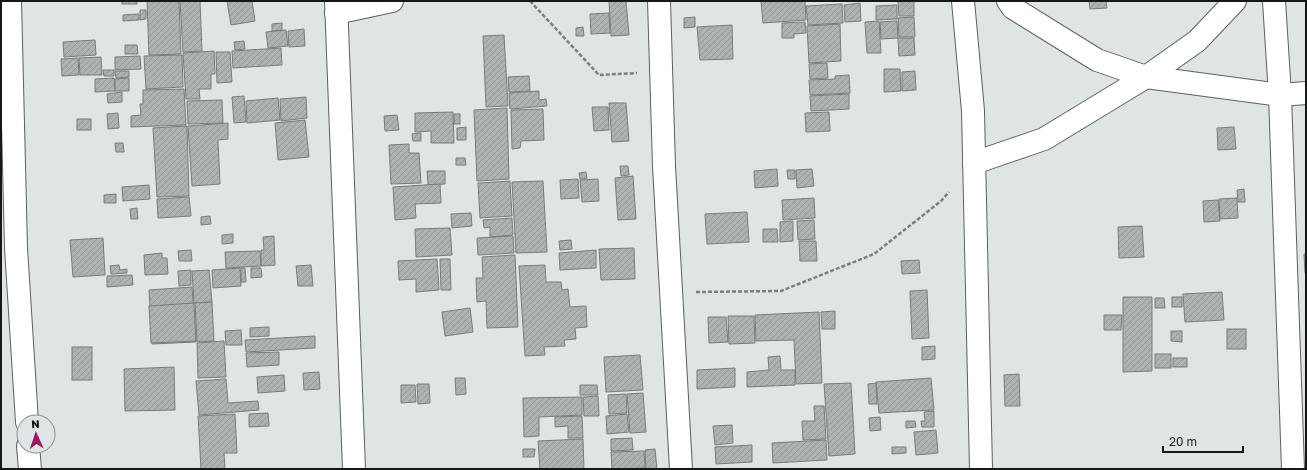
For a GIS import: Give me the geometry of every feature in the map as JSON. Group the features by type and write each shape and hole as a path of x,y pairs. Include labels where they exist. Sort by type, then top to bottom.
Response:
{"street":[{"path":"10,1 16,248 26,414"},
{"path":"354,469 336,7 392,1"},
{"path":"659,1 664,166 681,469"},
{"path":"963,1 973,111 981,469"},
{"path":"1008,1 1013,8 1097,60 1146,77 1280,94 1306,93"},
{"path":"974,163 1044,139 1146,77 1197,41 1235,1"},
{"path":"1274,1 1280,94 1293,469"},
{"path":"29,454 30,469"}],"path":[{"path":"530,1 599,75 662,71"},
{"path":"671,293 781,291 874,254 942,200 974,163"}],"building":[{"path":"122,1 137,1 137,4 122,4"},
{"path":"147,1 179,1 181,54 149,55"},
{"path":"180,1 200,1 202,51 183,52"},
{"path":"227,1 252,1 255,21 231,25"},
{"path":"609,1 626,1 629,35 611,36"},
{"path":"761,1 805,1 806,20 763,23"},
{"path":"898,1 914,1 914,16 899,16"},
{"path":"1089,1 1106,1 1107,8 1090,9"},
{"path":"860,3 861,21 845,22 844,5"},
{"path":"842,4 843,23 808,25 806,6"},
{"path":"897,5 897,19 876,20 876,6"},
{"path":"140,10 146,10 146,19 140,20"},
{"path":"609,13 610,33 591,34 590,14"},
{"path":"139,14 139,20 123,21 123,15"},
{"path":"695,17 695,27 684,28 684,18"},
{"path":"914,17 915,37 899,37 898,18"},
{"path":"879,21 881,53 867,53 865,22"},
{"path":"897,21 898,38 881,39 880,22"},
{"path":"805,22 806,33 794,34 794,38 782,38 782,23"},
{"path":"282,23 282,30 272,31 272,24"},
{"path":"840,24 841,61 809,63 807,26"},
{"path":"732,25 733,59 700,60 697,27"},
{"path":"583,27 584,36 576,36 576,28"},
{"path":"304,29 305,46 289,47 288,31"},
{"path":"286,30 288,46 268,48 266,32"},
{"path":"504,35 508,106 486,107 483,36"},
{"path":"898,38 914,38 915,55 899,56"},
{"path":"95,40 96,55 64,57 63,42"},
{"path":"244,41 245,49 235,50 234,42"},
{"path":"125,45 137,45 138,54 125,54"},
{"path":"281,48 282,65 233,68 232,51"},
{"path":"214,51 215,74 211,74 211,89 199,89 200,99 186,99 183,53"},
{"path":"216,52 230,52 232,82 217,83"},
{"path":"182,55 183,87 146,89 144,56"},
{"path":"140,56 141,69 115,70 115,57"},
{"path":"101,57 102,75 80,75 79,58"},
{"path":"78,58 79,75 62,76 61,59"},
{"path":"827,63 828,78 810,79 809,64"},
{"path":"884,69 900,69 901,91 884,92"},
{"path":"103,70 114,70 114,76 104,76"},
{"path":"115,71 129,71 129,77 116,78"},
{"path":"915,71 916,90 902,91 902,72"},
{"path":"849,75 850,93 810,95 809,80 835,79 835,76"},
{"path":"529,76 530,91 509,92 508,77"},
{"path":"114,78 115,91 95,92 95,79"},
{"path":"129,78 129,91 115,91 115,79"},
{"path":"184,89 186,125 131,127 131,116 141,115 140,104 143,104 143,90"},
{"path":"539,91 539,100 546,99 547,106 510,109 509,93"},
{"path":"122,92 122,102 108,103 107,94"},
{"path":"849,94 849,109 811,111 810,96"},
{"path":"244,96 246,122 234,123 232,97"},
{"path":"306,97 307,118 281,121 280,99"},
{"path":"278,98 280,120 247,123 246,101"},
{"path":"222,100 223,123 188,124 187,101"},
{"path":"609,103 626,103 629,141 612,142"},
{"path":"592,107 608,107 609,130 594,131"},
{"path":"507,108 509,179 477,181 474,110"},
{"path":"543,109 544,140 521,141 520,148 512,149 511,110"},
{"path":"453,112 454,143 431,143 431,131 415,132 415,113"},
{"path":"829,112 830,131 806,132 805,113"},
{"path":"118,113 119,128 108,129 107,114"},
{"path":"454,114 460,114 460,124 454,124"},
{"path":"397,115 399,130 385,131 384,116"},
{"path":"77,119 91,119 91,130 77,130"},
{"path":"305,120 309,157 278,160 275,123"},
{"path":"228,123 228,139 218,140 220,184 192,186 188,126"},
{"path":"187,126 189,196 157,197 153,128"},
{"path":"466,127 466,140 457,140 457,128"},
{"path":"1234,127 1236,149 1218,150 1217,128"},
{"path":"421,133 421,141 413,141 412,134"},
{"path":"115,143 123,143 124,152 116,152"},
{"path":"409,144 409,153 419,153 421,183 391,184 389,145"},
{"path":"456,158 465,158 466,165 456,165"},
{"path":"620,166 628,166 629,175 621,176"},
{"path":"777,169 778,186 755,188 754,171"},
{"path":"812,169 814,186 797,188 796,170"},
{"path":"787,170 795,170 795,179 788,179"},
{"path":"427,171 445,171 445,184 428,185"},
{"path":"586,172 587,179 580,179 579,173"},
{"path":"633,176 636,219 618,220 615,178"},
{"path":"578,179 579,198 561,199 560,180"},
{"path":"598,179 599,201 582,202 580,180"},
{"path":"510,181 512,216 480,218 478,183"},
{"path":"543,181 547,252 516,253 512,182"},
{"path":"440,184 441,203 415,204 416,218 395,220 393,187"},
{"path":"149,185 150,199 123,201 122,187"},
{"path":"1244,189 1245,202 1238,202 1237,190"},
{"path":"116,194 116,203 104,203 104,195"},
{"path":"189,197 191,216 158,218 157,199"},
{"path":"814,198 815,218 783,220 782,200"},
{"path":"1237,198 1238,218 1220,219 1219,199"},
{"path":"1218,200 1220,221 1204,222 1203,201"},
{"path":"137,208 138,219 131,219 130,209"},
{"path":"747,212 749,242 707,244 705,214"},
{"path":"471,213 472,226 452,228 451,214"},
{"path":"210,216 211,224 201,225 201,217"},
{"path":"512,218 513,235 490,237 490,227 484,228 483,220"},
{"path":"814,220 815,239 798,240 797,221"},
{"path":"793,221 793,241 780,242 780,222"},
{"path":"1142,226 1144,257 1119,258 1118,227"},
{"path":"450,228 452,255 416,257 415,229"},
{"path":"763,229 777,229 778,242 763,242"},
{"path":"233,234 233,243 222,244 222,235"},
{"path":"274,236 275,265 261,266 261,250 264,250 263,237"},
{"path":"513,236 514,253 478,255 477,238"},
{"path":"103,238 105,275 73,277 70,240"},
{"path":"571,240 572,249 560,250 559,241"},
{"path":"799,241 816,241 817,261 800,261"},
{"path":"634,248 635,279 601,280 599,249"},
{"path":"191,250 192,261 179,261 178,251"},
{"path":"596,250 596,268 560,270 559,253"},
{"path":"260,251 261,266 226,268 225,252"},
{"path":"162,253 162,258 167,258 168,274 145,275 144,255"},
{"path":"1304,254 1306,254 1306,273 1305,273"},
{"path":"515,255 518,327 487,328 486,301 477,302 476,278 483,278 482,257"},
{"path":"437,259 439,290 416,292 416,279 399,280 398,261"},
{"path":"440,259 450,259 451,290 441,290"},
{"path":"919,260 920,273 902,274 901,261"},
{"path":"119,265 120,270 127,269 127,273 111,274 110,266"},
{"path":"311,265 313,286 298,286 296,266"},
{"path":"545,265 546,282 561,282 562,290 568,289 570,307 586,306 587,327 575,328 576,339 564,340 565,346 544,347 545,355 525,356 519,266"},
{"path":"240,268 241,286 213,288 212,270"},
{"path":"241,268 245,268 246,282 241,282"},
{"path":"251,268 261,268 262,277 251,278"},
{"path":"191,270 191,285 179,286 178,271"},
{"path":"209,270 212,302 194,303 192,271"},
{"path":"132,275 133,285 107,287 107,276"},
{"path":"192,287 196,342 152,344 149,290"},
{"path":"927,290 929,338 912,339 910,291"},
{"path":"1222,292 1224,320 1185,322 1183,294"},
{"path":"1123,297 1152,297 1152,371 1123,372"},
{"path":"1172,297 1182,297 1182,307 1172,307"},
{"path":"1155,298 1164,298 1165,308 1155,308"},
{"path":"212,302 214,341 197,342 195,303"},
{"path":"194,303 196,341 151,343 149,306"},
{"path":"470,308 473,332 445,336 442,312"},
{"path":"835,311 835,329 822,329 821,312"},
{"path":"819,312 822,383 796,384 794,340 756,341 755,315"},
{"path":"1104,315 1122,315 1121,330 1104,330"},
{"path":"728,316 754,316 755,343 729,344"},
{"path":"708,317 726,317 728,342 709,343"},
{"path":"269,327 269,336 250,337 250,328"},
{"path":"1227,329 1246,329 1246,349 1227,349"},
{"path":"241,330 242,345 226,345 225,331"},
{"path":"1171,331 1182,331 1182,342 1171,341"},
{"path":"315,336 315,348 246,352 245,340"},
{"path":"224,341 226,377 198,378 197,343"},
{"path":"935,346 935,359 922,360 922,347"},
{"path":"72,347 92,347 92,380 72,380"},
{"path":"279,352 279,365 247,367 246,353"},
{"path":"1155,354 1171,354 1171,368 1155,368"},
{"path":"640,355 643,390 606,392 604,357"},
{"path":"780,356 781,370 795,370 795,385 747,387 747,372 769,370 768,357"},
{"path":"1173,358 1187,358 1187,367 1173,367"},
{"path":"174,367 175,410 125,411 124,369"},
{"path":"735,368 735,387 697,389 697,370"},
{"path":"319,372 320,389 304,390 303,373"},
{"path":"1019,374 1020,406 1005,406 1004,375"},
{"path":"284,375 285,391 258,393 257,377"},
{"path":"455,378 465,378 466,394 456,395"},
{"path":"931,378 934,410 879,413 876,382"},
{"path":"226,379 228,403 258,401 259,410 199,415 196,381"},
{"path":"851,383 855,454 829,456 824,384"},
{"path":"876,383 877,404 869,404 868,384"},
{"path":"417,384 429,384 430,403 418,404"},
{"path":"401,385 415,385 416,402 401,403"},
{"path":"580,385 597,385 598,395 580,395"},
{"path":"643,393 646,432 630,433 627,394"},
{"path":"626,394 627,413 609,414 608,395"},
{"path":"598,396 599,416 584,416 583,397"},
{"path":"582,397 582,415 539,417 539,436 524,437 523,398"},
{"path":"814,406 824,406 826,439 803,440 802,421 815,421"},
{"path":"934,411 934,427 922,427 921,421 925,421 924,412"},
{"path":"268,413 269,426 249,427 249,414"},
{"path":"235,414 237,453 224,453 225,469 201,469 198,416"},
{"path":"627,414 629,432 607,434 606,416"},
{"path":"582,416 583,438 568,438 568,426 555,427 555,417"},
{"path":"880,417 881,430 870,431 869,418"},
{"path":"906,421 915,421 916,427 906,428"},
{"path":"732,425 733,443 715,445 713,426"},
{"path":"936,430 938,453 916,455 914,432"},
{"path":"632,438 633,450 611,451 611,439"},
{"path":"583,439 584,469 540,469 538,441"},
{"path":"826,440 827,460 773,463 772,443"},
{"path":"752,445 752,462 716,464 715,447"},
{"path":"892,447 906,447 906,453 892,454"},
{"path":"523,449 535,449 534,457 523,457"},
{"path":"655,449 657,469 646,469 645,450"},
{"path":"644,451 645,468 612,469 611,452"}]}
